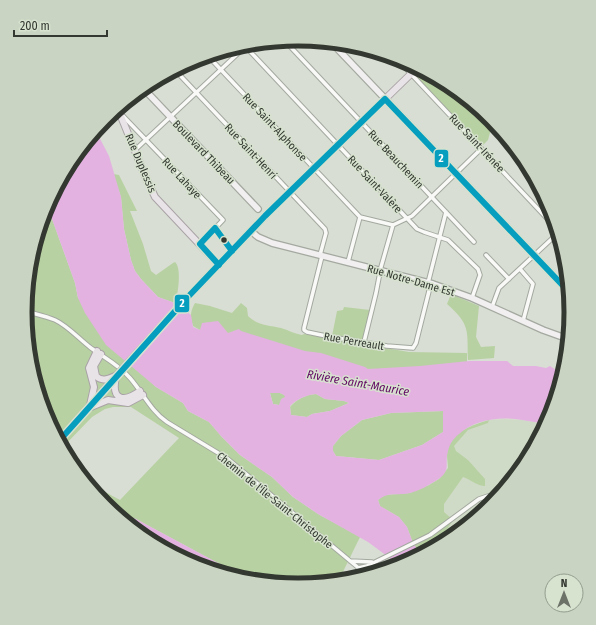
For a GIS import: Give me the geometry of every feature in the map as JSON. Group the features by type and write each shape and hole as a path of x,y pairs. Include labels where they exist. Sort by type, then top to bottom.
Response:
{"main road":[{"path":"63,437 186,300 265,216 337,144 411,74"},
{"name":"Rue Duplessis","path":"120,116 155,197 219,264"},
{"path":"99,353 94,366 96,376 104,380 117,376"},
{"path":"89,408 94,390 89,368 99,353"},
{"path":"117,376 115,388 116,393 120,397 125,399 141,393"},
{"path":"89,408 108,400 128,403 141,393"}],"street":[{"name":"Rue Beauchemin","path":"290,46 474,242"},
{"path":"339,50 562,285"},
{"name":"Rue Saint-Valère","path":"251,51 420,231 450,241 480,271 480,276 472,298"},
{"path":"135,150 235,55"},
{"name":"Rue Saint-Alphonse","path":"212,61 360,217"},
{"name":"Rue Saint-Irénée","path":"408,70 547,218"},
{"name":"Rue Saint-Henri","path":"179,74 326,231 321,255"},
{"name":"Boulevard Thibeau","path":"147,93 265,216"},
{"name":"Rue Lahaye","path":"121,114 223,220 200,244"},
{"path":"348,262 360,217 393,225 412,216 481,149"},
{"path":"430,283 446,212"},
{"path":"364,342 393,225"},
{"name":"Rue Notre-Dame Est","path":"251,231 258,237 269,242 430,283 472,298 563,337"},
{"path":"492,307 499,290 553,238"},
{"name":"Rue Perreault","path":"321,255 304,330 327,336 391,347 414,347 430,283"},
{"path":"486,255 509,279"},
{"path":"520,269 533,284 523,321"},
{"name":"Chemin de l'Île-Saint-Christophe","path":"32,313 59,322 109,359 122,370 154,411 164,420 228,459 361,570"},
{"path":"358,568 365,567 427,537 474,501 491,496"},
{"path":"349,561 374,562"}],"shaded area":[{"path":"489,420 522,420 540,423 519,460 486,501 460,524 418,550 413,543 407,527 399,517 380,506 429,485 439,479 448,468 447,454 463,431"}],"green space":[{"path":"415,73 431,82 460,101 491,129 488,140 481,147 413,75"},
{"path":"113,174 119,175 137,211 130,211 143,244 151,271 156,275 175,262 177,265 179,281 175,303 158,297 135,271 124,229 121,197"},
{"path":"51,215 75,283 78,298 145,377 156,387 183,403 188,411 209,422 240,455 272,477 293,497 318,514 360,537 342,574 315,578 281,578 233,570 136,519 128,516 98,488 120,500 179,438 131,407 113,407 105,409 92,417 67,443 52,414 37,364 34,347 32,312 34,278 41,244"},
{"path":"451,294 479,306 476,337 481,347 495,346 494,358 468,360 468,342 464,323 455,311 447,304"},
{"path":"195,303 232,313 241,303 247,308 248,316 251,319 302,335 304,334 409,352 467,353 467,363 368,371 200,330 193,326 191,320 191,312"},
{"path":"344,307 370,310 362,343 332,336 337,311 343,310"},
{"path":"270,393 280,393 285,395 285,398 279,405 273,404"},
{"path":"316,394 325,399 349,403 330,411 312,414 307,417 291,415 290,407 295,402 305,396"},
{"path":"443,411 443,432 422,445 379,460 336,456 333,451 333,446 341,436 362,420 391,413"},
{"path":"489,420 488,423 468,430 454,446 456,451 468,460 485,479 485,486 479,485 463,477 444,504 444,512 452,519 452,522 443,536 418,550 413,543 407,527 399,517 380,506 378,500 384,495 410,493 439,479 448,468 448,447 456,435 475,424"}],"water":[{"name":"Rivière Saint-Maurice","path":"99,136 109,156 121,197 124,229 135,271 158,297 175,303 191,315 193,327 200,330 202,323 218,321 228,333 239,329 241,331 305,351 321,353 368,369 469,361 507,361 513,366 536,366 546,368 550,366 557,371 550,398 540,423 506,418 489,420 473,425 465,429 452,441 448,451 446,470 437,480 417,491 405,494 390,495 382,497 378,500 380,506 399,517 407,527 413,543 418,550 392,561 368,542 318,514 293,497 272,477 240,455 209,422 188,411 183,403 156,387 106,345 85,313 78,298 75,283 51,215 68,179","holes":["270,393 280,393 285,397 281,399 279,405 273,404","316,394 325,399 349,403 330,411 312,414 307,417 291,415 290,406 305,396","443,411 443,432 422,445 379,460 336,456 333,451 333,446 341,436 362,420 391,413"]},
{"path":"128,516 136,519 233,570 212,564 180,551 150,534"}],"transit line":[{"name":"2","path":"63,437 185,300 265,216 385,99 562,285"},
{"name":"2","path":"219,265 200,244 215,228 232,251"}]}
